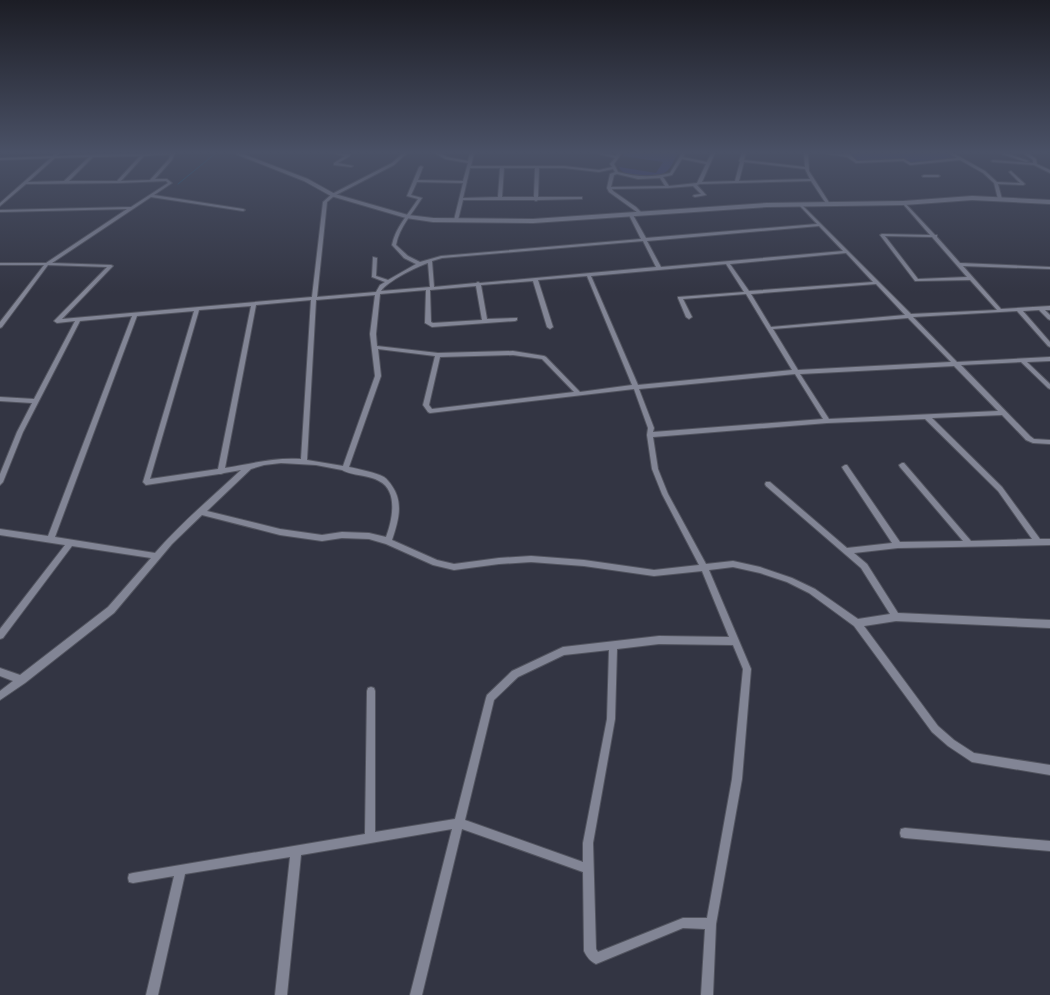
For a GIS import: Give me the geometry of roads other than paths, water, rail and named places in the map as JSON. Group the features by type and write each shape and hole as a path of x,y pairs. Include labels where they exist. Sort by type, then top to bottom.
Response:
{"street":[{"path":"0,326 48,264 146,199"},
{"path":"174,199 243,210"},
{"path":"304,463 314,298 325,202 328,199"},
{"path":"348,199 408,217 533,222 800,204 904,203 943,199"},
{"path":"419,199 416,209 408,217 394,241 394,245 406,257 420,264"},
{"path":"456,220 462,199"},
{"path":"478,199 549,199"},
{"path":"620,199 635,208 641,214"},
{"path":"825,199 828,204"},
{"path":"1007,199 1050,202"},
{"path":"904,203 999,309"},
{"path":"800,204 1028,438 1033,441 1050,442"},
{"path":"0,211 131,208"},
{"path":"631,215 659,268"},
{"path":"345,470 378,376 373,334 378,292 389,282 420,264 441,257 819,225"},
{"path":"934,236 882,235 917,280 972,278"},
{"path":"0,264 111,266 57,321 846,252"},
{"path":"375,258 374,276 389,282"},
{"path":"430,261 428,323 432,325 515,319"},
{"path":"728,262 772,328 795,372 827,421"},
{"path":"959,264 1050,268"},
{"path":"588,274 636,387 651,428 650,436 655,469 665,494 704,567 747,669 736,780 711,924 707,995"},
{"path":"535,279 550,327"},
{"path":"689,316 680,298 876,282"},
{"path":"478,283 485,321"},
{"path":"222,472 254,304"},
{"path":"1040,308 1050,318"},
{"path":"772,328 999,309 1050,308"},
{"path":"197,309 146,482 222,472 267,463 304,463 382,479 390,485 396,502 396,514 388,541"},
{"path":"1018,309 1050,345"},
{"path":"51,539 136,315"},
{"path":"1,480 20,432 78,320"},
{"path":"375,347 438,355 513,354 544,358 579,394"},
{"path":"438,355 426,406 428,410 448,410 636,387 795,372 1050,359"},
{"path":"1023,361 1050,387"},
{"path":"0,398 36,401"},
{"path":"650,436 827,421 1004,413"},
{"path":"926,416 1000,489 1038,542"},
{"path":"902,466 968,543"},
{"path":"0,696 111,610 157,556 200,512 249,467"},
{"path":"845,467 898,545"},
{"path":"768,484 864,566 896,617"},
{"path":"200,512 322,538 342,535 369,536 388,541 436,563 454,567 531,559 584,563 654,574 733,564 760,570 789,580 812,591 857,623 935,729 951,743 972,757 1050,770"},
{"path":"0,532 157,556"},
{"path":"0,635 71,542"},
{"path":"846,550 898,545 1050,542"},
{"path":"857,623 896,617 1050,624"},
{"path":"416,995 490,698 495,691 515,674 563,651 659,640 736,641"},
{"path":"613,646 610,719 588,844 590,951 596,958 683,922 711,924"},
{"path":"0,672 22,680"},
{"path":"370,838 371,691"},
{"path":"133,878 459,823 589,869"},
{"path":"906,833 1049,849"},
{"path":"281,995 296,851"},
{"path":"152,995 181,870"}]}
